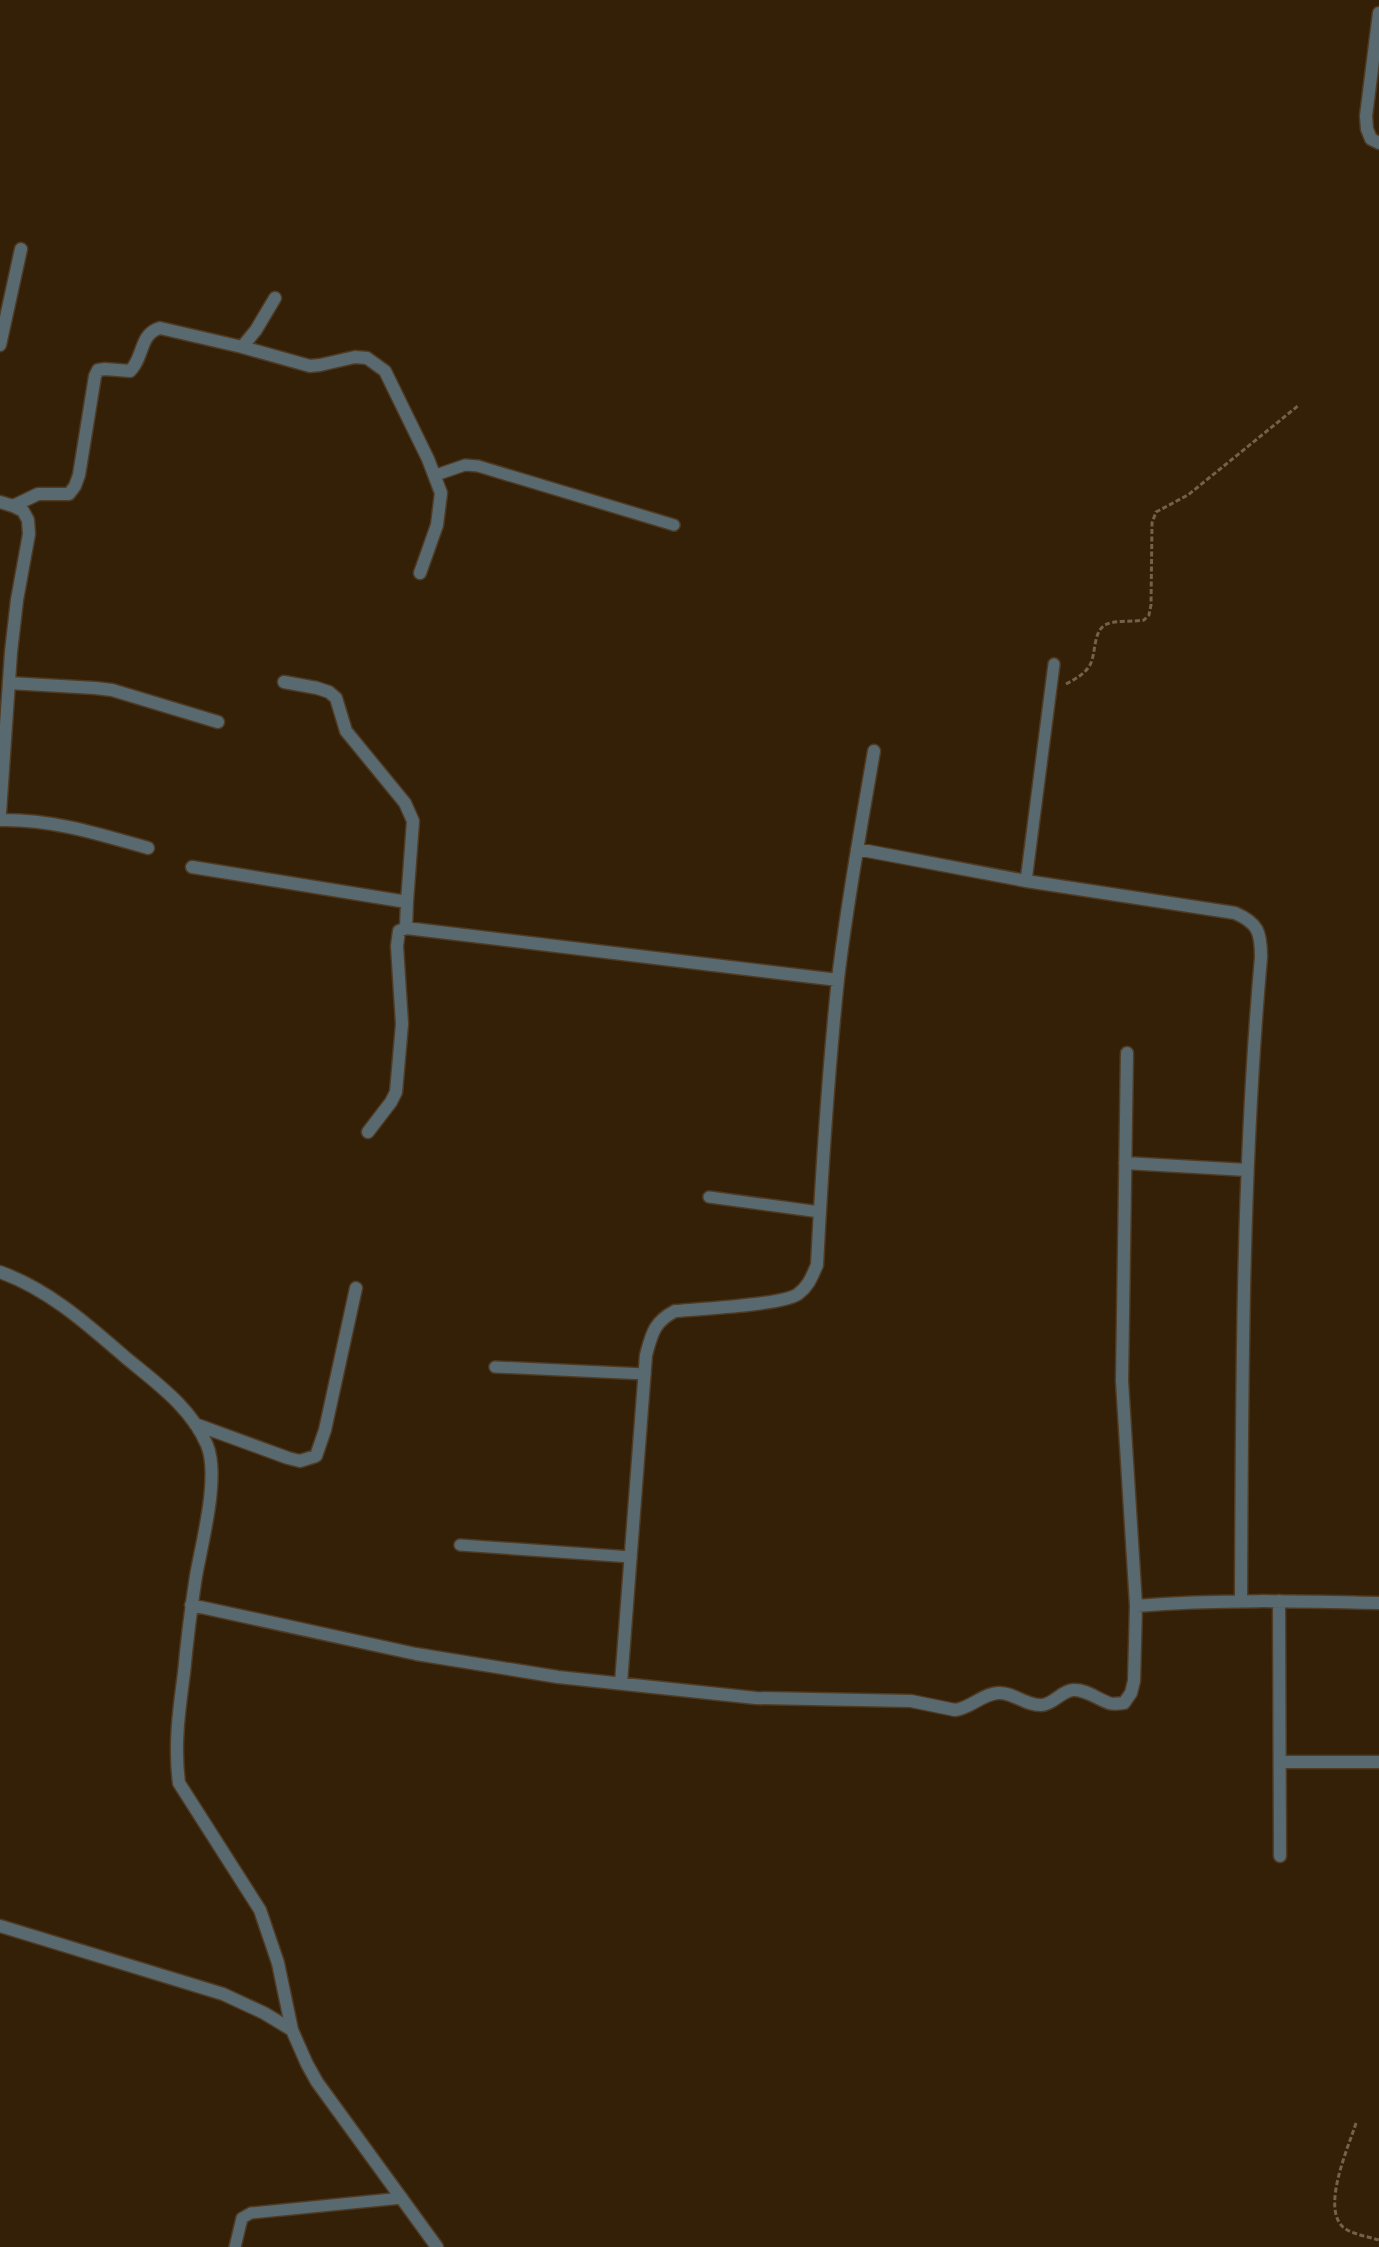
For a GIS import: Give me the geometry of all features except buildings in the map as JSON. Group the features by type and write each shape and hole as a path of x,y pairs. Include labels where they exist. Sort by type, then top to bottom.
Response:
{"street":[{"path":"1379,13 1366,129 1371,139 1379,143"},
{"path":"0,345 21,249"},
{"path":"242,347 256,330 275,298"},
{"path":"13,506 38,494 69,494 75,486 79,475 95,376 98,370 130,371 136,366 147,336 152,330 160,328 242,347 310,366 320,366 355,356 367,358 385,370 436,475 441,493 440,512 420,574"},
{"path":"0,502 23,511 28,520 30,534 14,621 0,813"},
{"path":"284,682 317,688 329,692 336,698 346,731 405,803 413,821 406,928"},
{"path":"9,683 112,690 218,722"},
{"path":"621,1683 646,1355 651,1335 661,1319 675,1311 780,1301 797,1295 810,1282 817,1265 826,1114 838,980 857,849 874,751"},
{"path":"0,820 53,823 148,848"},
{"path":"857,849 1026,881 1235,913 1249,919 1257,929 1261,942 1262,957 1251,1075 1247,1170 1242,1326 1241,1601"},
{"path":"192,867 407,902"},
{"path":"368,1132 391,1102 396,1092 402,1024 397,946 399,931 406,928 838,980"},
{"path":"191,1605 416,1654 558,1677 756,1698 911,1701 955,1710 962,1709 985,1696 996,1693 1004,1693 1042,1705 1050,1703 1066,1692 1073,1690 1082,1691 1110,1704 1124,1703 1134,1681 1136,1606 1122,1381 1127,1053"},
{"path":"1125,1163 1247,1170"},
{"path":"0,1272 50,1297 93,1329 175,1399 195,1424 208,1446 212,1480 191,1605 178,1722 176,1758 180,1783 260,1910 278,1963 292,2030 307,2064 317,2082 437,2247"},
{"path":"195,1424 288,1458 300,1461 316,1456 324,1430 356,1288"},
{"path":"1136,1606 1188,1601 1379,1603"},
{"path":"1279,1601 1280,1856"},
{"path":"1280,1762 1379,1762"},
{"path":"0,1926 223,1994 264,2013 292,2030"}],"lane":[{"path":"436,475 458,466 478,466 674,525"},
{"path":"1026,881 1054,664"},
{"path":"709,1197 820,1212"},
{"path":"495,1367 645,1374"},
{"path":"460,1545 631,1556"},
{"path":"235,2247 242,2218 251,2213 402,2198"}],"path":[{"path":"1050,693 1080,677 1089,667 1094,656 1101,628 1107,624 1144,620 1149,614 1151,605 1152,523 1156,512 1188,495 1299,405"},
{"path":"1356,2123 1336,2187 1333,2205 1336,2219 1344,2228 1379,2240"}]}
